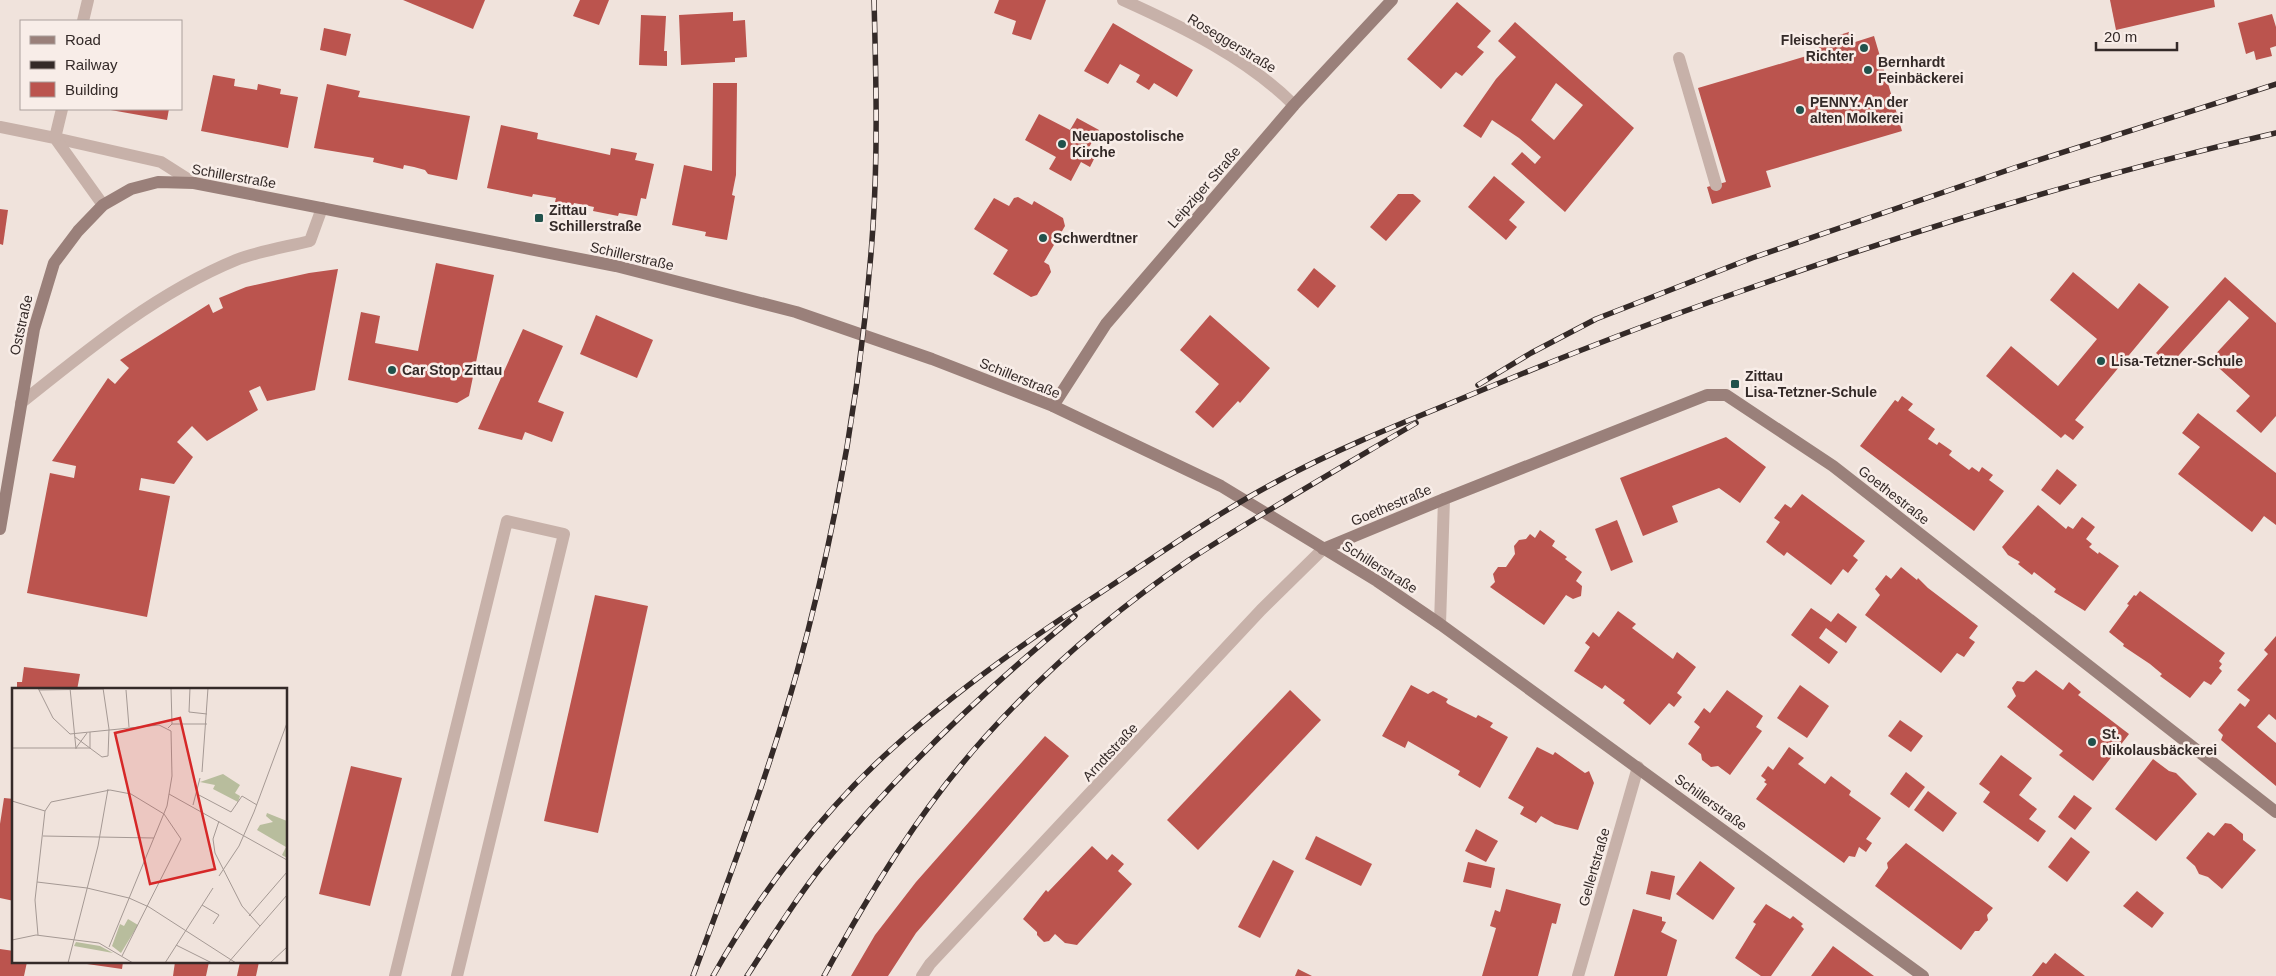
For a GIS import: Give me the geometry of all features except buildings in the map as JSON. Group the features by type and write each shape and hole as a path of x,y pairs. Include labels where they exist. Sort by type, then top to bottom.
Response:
{"main road":[{"name":"Leipziger Straße","path":"1053,406 1106,324 1294,105 1392,0"},
{"name":"Schillerstraße","path":"104,205 131,189 158,182 194,183 609,265 796,312 932,359 1053,406 1221,486 1323,550 1377,581 1440,624 1638,767 1923,976"},
{"name":"Oststraße","path":"0,529 34,329 54,263 78,231 104,205"},
{"name":"Goethestraße","path":"1323,550 1444,499 1707,395 1726,395 1833,466 2276,812"}],"street":[{"path":"83,20 88,0"},
{"name":"Roseggerstraße","path":"1123,0 1141,4 1210,44 1268,81 1294,105"},
{"path":"1679,58 1716,185"},
{"path":"62,110 55,138 104,205"},
{"path":"0,126 161,162 194,183"},
{"path":"21,403 89,348 181,286 237,259 310,241 322,208"},
{"name":"Goethestraße","path":"1440,624 1444,499"},
{"path":"395,976 507,521 564,534 457,976"},
{"name":"Arndtstraße","path":"922,976 930,964 1102,783 1261,610 1323,550"},
{"name":"Gellertstraße","path":"1578,976 1638,767"}],"railway":[{"path":"693,976 748,825 786,711 811,617 836,507 855,395 869,282 875,198 876,85 874,0"},
{"path":"1478,385 1531,353 1596,319 1752,258 2014,168 2276,84"},
{"path":"713,976 751,914 794,854 843,797 894,747 965,688 1040,633 1205,523 1276,482 1363,440 1486,388 1733,294 1867,248 2002,206 2139,167 2276,133"},
{"path":"824,976 878,882 918,821 986,736 1057,664 1134,599 1189,560 1273,507 1416,423"},
{"path":"747,976 812,879 880,798 974,704 1075,616"}],"place":[{"name":"Fleischerei Richter","path":"1864,48"},
{"name":"Bernhardt Feinbäckerei","path":"1868,70"},
{"name":"PENNY. An der alten Molkerei","path":"1800,110"},
{"name":"Neuapostolische Kirche","path":"1062,144"},
{"name":"Zittau Schillerstraße","path":"539,218"},
{"name":"Schwerdtner","path":"1043,238"},
{"name":"Lisa-Tetzner-Schule","path":"2101,361"},
{"name":"Car Stop Zittau","path":"392,370"},
{"name":"Zittau Lisa-Tetzner-Schule","path":"1735,384"},
{"name":"St. Nikolausbäckerei","path":"2092,742"}]}
